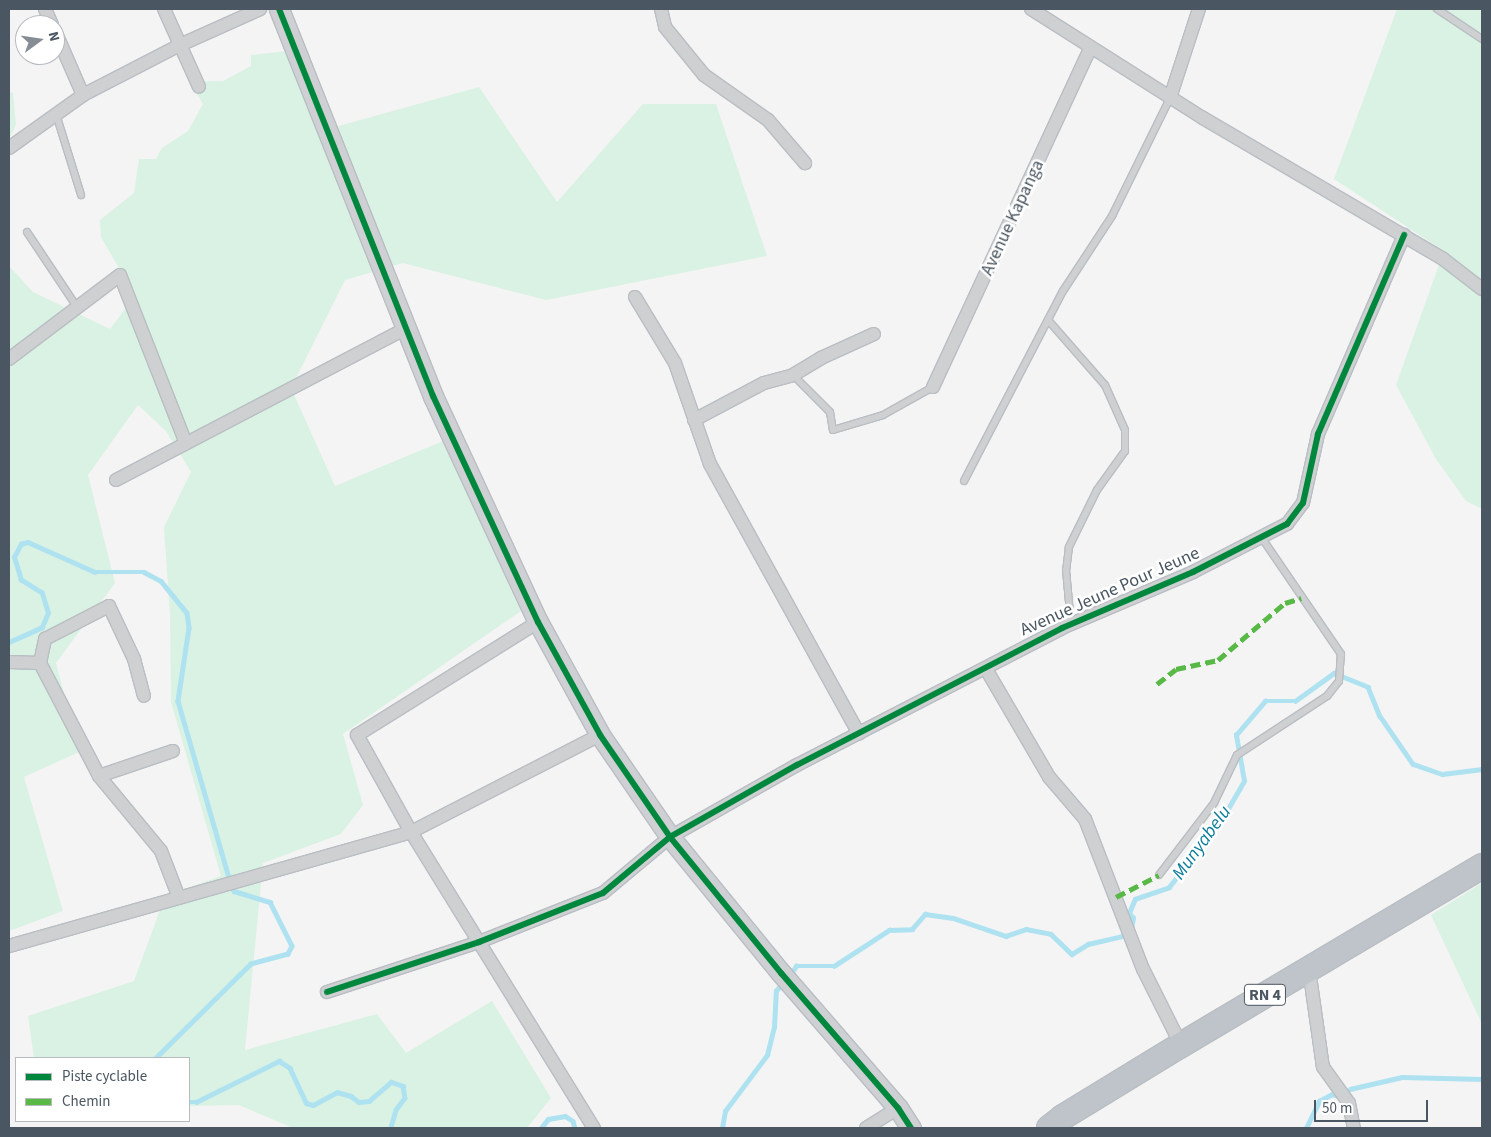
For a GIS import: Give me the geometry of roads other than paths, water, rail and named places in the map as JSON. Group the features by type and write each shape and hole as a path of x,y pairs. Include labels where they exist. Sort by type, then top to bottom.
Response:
{"highway":[{"name":"RN 4","path":"1049,1128 1063,1117 1181,1045 1482,866"}],"street":[{"path":"164,9 199,87"},
{"path":"9,148 83,95 180,45 260,9"},
{"path":"279,9 433,396 538,622 600,735 670,837 787,979 898,1108 911,1128"},
{"path":"660,9 665,27 704,75 768,120 805,163"},
{"path":"1031,9 1170,98 1443,259 1482,290"},
{"path":"1170,98 1199,9"},
{"name":"Avenue Kapanga","path":"932,387 1090,48"},
{"path":"65,54 83,95"},
{"name":"Avenue Jeune Pour Jeune","path":"327,992 479,942 603,893 670,837 797,765 1071,624 1193,572 1286,524 1303,503 1318,434 1404,235"},
{"path":"9,359 120,275 186,443"},
{"path":"636,297 676,363 710,464 758,556 859,734"},
{"path":"116,480 407,328"},
{"path":"694,420 764,383 793,375 820,358 874,334"},
{"path":"144,696 134,659 109,606 44,640 40,663 99,776 161,851 179,898"},
{"path":"538,622 357,735 411,832 594,1128"},
{"path":"9,662 40,663"},
{"path":"986,669 1049,777 1085,819 1143,969 1181,1045"},
{"path":"9,946 231,885 411,832 600,735"},
{"path":"99,776 173,751"},
{"path":"1309,969 1324,1067 1349,1103 1354,1128"},
{"path":"866,1128 898,1108"}],"lane":[{"path":"1437,9 1482,38"},
{"path":"964,481 1048,320 1112,216 1170,98"},
{"path":"56,114 81,195"},
{"path":"27,232 77,307"},
{"path":"1048,320 1105,385 1125,430 1125,451 1097,490 1070,547 1066,570 1071,624"},
{"path":"793,375 830,412 833,430 884,415 932,387"},
{"path":"1159,875 1214,802 1237,755 1327,696 1339,681 1341,654 1262,538"}],"waterway":[{"path":"9,642 42,627 48,613 42,593 21,580 14,557 21,544 28,542 95,572 144,572 161,581 187,613 189,628 178,701 229,878 234,891 270,902 292,946 288,954 251,964 157,1057"},
{"name":"Munyabelu","path":"1131,929 1133,918 1129,913 1135,899 1169,887 1225,814 1244,781 1236,735 1265,701 1295,701 1334,673 1368,687 1380,716 1413,764 1442,774 1482,769"},
{"name":"Munyabelu","path":"790,975 796,966 834,966 889,930 912,929 925,914 953,918 1006,936 1026,929 1051,934 1072,954 1088,944 1127,935"},
{"name":"Munyabelu","path":"722,1128 725,1111 767,1055 774,1027 776,991 783,982"},
{"path":"190,1102 196,1102 279,1061 290,1068 306,1103 313,1105 337,1092 351,1096 359,1102 369,1101 391,1082 403,1086 405,1098 396,1110 391,1128"},
{"path":"1350,1089 1402,1077 1482,1079"},
{"path":"1306,1128 1319,1101 1332,1094 1339,1096"},
{"path":"541,1128 548,1119 565,1116 573,1121 575,1128"}]}
